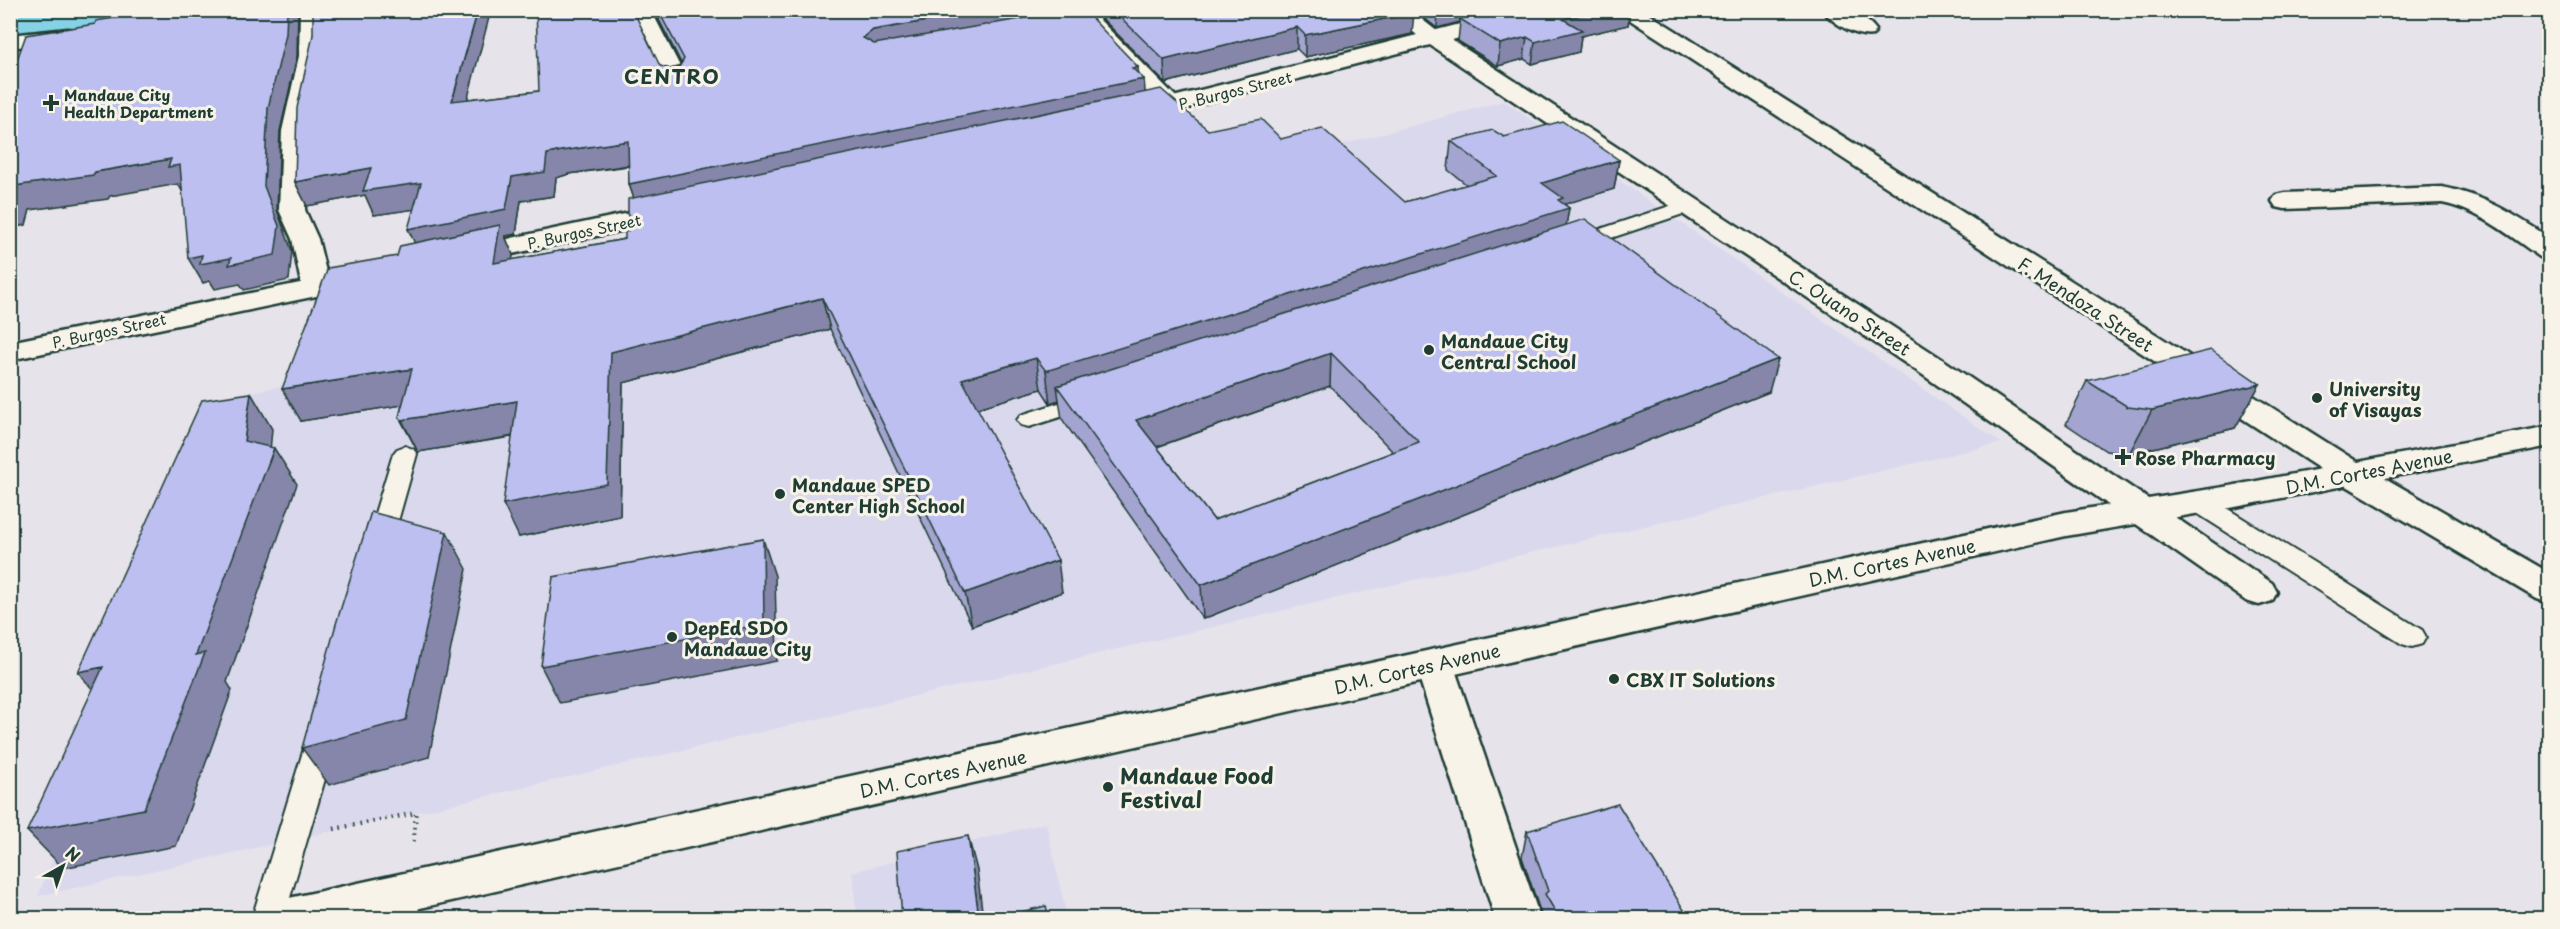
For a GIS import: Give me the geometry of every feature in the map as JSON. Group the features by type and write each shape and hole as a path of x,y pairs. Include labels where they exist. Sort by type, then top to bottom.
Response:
{"main road":[{"path":"310,10 310,56 294,131 292,210 305,239 316,288"},
{"path":"640,10 677,82"},
{"name":"C. Ouano Street","path":"1396,10 1436,39 1934,368 2259,592"},
{"name":"P. Burgos Street","path":"1113,119 1436,39 1542,10"},
{"name":"F. Mendoza Street","path":"1628,10 2352,474 2550,590"},
{"path":"1833,10 1865,30"},
{"path":"1079,20 1172,106"},
{"path":"11,42 94,33"},
{"path":"2285,201 2442,195 2461,198 2481,206 2550,251"},
{"name":"P. Burgos Street","path":"445,261 691,208"},
{"name":"P. Burgos Street","path":"10,351 386,273"},
{"name":"D.M. Cortes Avenue","path":"289,918 404,905 1434,664 2066,524 2352,474 2550,436"},
{"path":"1434,664 1518,918"}],"lane":[{"path":"1557,249 1688,206"},
{"path":"1029,420 1108,394"},
{"path":"372,568 405,454"},
{"path":"2198,502 2412,637"},
{"path":"268,918 332,705"}],"path":[{"path":"326,830 416,813"}],"shaded area":[{"path":"1504,101 2001,443 423,811 38,896 237,395 951,250"},
{"path":"1046,823 1067,918 857,918 852,872"}],"building":[{"path":"162,10 287,10 286,34 268,108 264,186 279,226 275,255 229,265 231,258 200,264 202,255 188,258 180,165 168,167 171,159 95,172 93,175 14,186 10,200 10,79 26,35"},
{"path":"313,10 478,10 452,101 539,91 536,10 633,10 660,66 670,69 679,67 684,59 658,10 992,10 873,30 863,38 874,44 1084,10 1138,67 1132,68 1144,79 629,184 628,141 561,151 547,154 545,172 512,177 506,209 408,229 421,183 363,191 371,168 295,182 297,108 313,35"},
{"path":"1113,10 1411,10 1414,13 1305,35 1297,27 1164,60"},
{"path":"1493,10 1601,10 1563,19 1582,30 1535,42 1527,37 1500,44 1460,19"},
{"path":"1161,89 1208,130 1261,119 1281,139 1322,128 1405,202 1497,176 1451,141 1493,130 1504,137 1562,121 1619,160 1542,183 1563,198 1558,200 1569,208 1046,371 1036,358 962,379 1058,560 965,593 822,298 611,352 607,484 503,504 517,401 402,420 399,417 412,369 282,389 328,268 397,256 400,246 500,225 494,263 625,239 625,232 628,231 628,199"},
{"path":"1585,219 1778,359 1201,585 1057,386","holes":["1331,353 1419,442 1214,520 1136,420"]},
{"path":"2211,350 2260,384 2152,410 2128,407 2087,381"},
{"path":"251,393 244,441 274,448 196,655 205,653 144,809 27,831 103,667 78,672 202,400"},
{"path":"371,512 447,532 406,720 302,748 336,624"},
{"path":"763,539 764,624 541,666 553,577"},
{"path":"1618,804 1689,918 1559,918 1545,894 1548,891 1527,831"},
{"path":"968,836 979,918 902,918 897,851"},
{"path":"1046,906 1049,918 996,918"}],"waterway":[{"path":"10,27 91,10"}],"place":[{"name":"Mandaue City Health Department","path":"51,103"},
{"name":"Mandaue City Central School","path":"1429,350"},
{"name":"University of Visayas","path":"2317,398"},
{"name":"Rose Pharmacy","path":"2123,457"},
{"name":"Mandaue SPED Center High School","path":"780,494"},
{"name":"DepEd SDO Mandaue City","path":"672,637"},
{"name":"CBX IT Solutions","path":"1614,679"},
{"name":"Mandaue Food Festival","path":"1108,787"}],"district":[{"name":"CENTRO","path":"672,76"}]}
